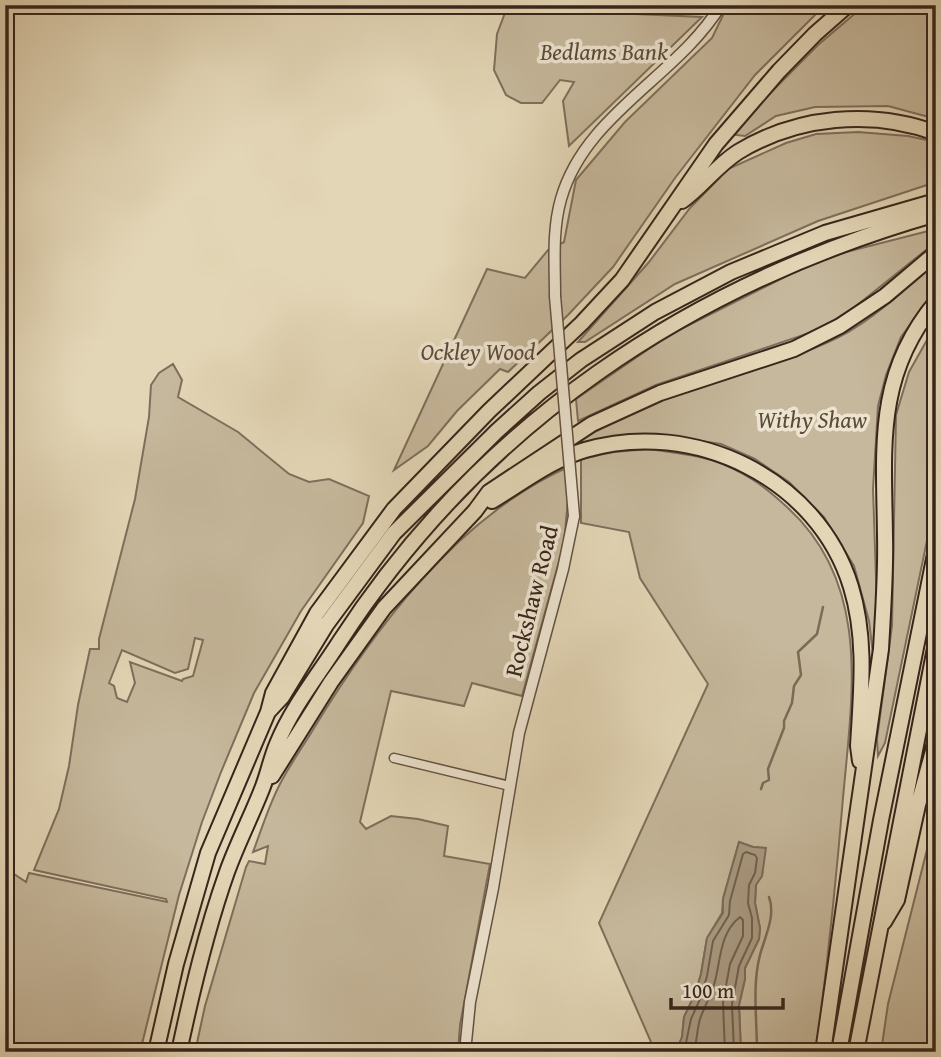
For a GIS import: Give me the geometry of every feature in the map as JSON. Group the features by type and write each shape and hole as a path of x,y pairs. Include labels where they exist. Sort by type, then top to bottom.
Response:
{"highway":[{"path":"156,1052 176,964 208,853 268,712 272,693 317,613 394,509 622,280 716,144 815,34 848,5"},
{"path":"675,206 738,152 792,128 819,122 866,119 908,125 936,133"},
{"path":"179,1052 198,965 228,870 262,790 277,743 296,708 356,616 414,540 475,473 536,419 618,357 685,316 936,201"},
{"path":"268,712 282,697 326,625 394,533 497,431 581,360 654,312 755,262 825,233 936,214"},
{"path":"262,790 331,682 384,608 475,511 489,492 592,424 660,393 794,349 822,336 885,296 936,253"},
{"path":"823,1052 881,649 885,584 884,444 888,403 901,359 912,336 936,302"},
{"path":"475,511 554,463 585,450 610,445 649,442 712,451 743,463 774,481 801,503 824,530 839,555 851,587 863,651 858,746 863,781"},
{"path":"839,1052 881,820 936,549"},
{"path":"856,1052 936,643"},
{"path":"878,933 897,900 936,740"}],"street":[{"name":"Rockshaw Road","path":"464,1052 470,1002 519,733 563,569 574,516 555,296 557,219 561,199 576,166 597,134 693,44 721,5"},
{"path":"394,758 510,786"}],"green space":[{"name":"Bedlams Bank","path":"508,5 605,5 635,14 702,17 569,146 563,101 574,82 560,80 542,103 521,103 506,95 494,70 497,34"},
{"name":"Ockley Wood","path":"728,5 825,5 755,75 675,178 613,267 568,315 508,372 500,369 457,411 428,446 394,470 487,269 525,278 548,250 564,242 576,180 625,122 712,38"},
{"path":"865,5 936,5 936,119 888,106 815,107 776,116 745,136 736,135 738,126 818,45"},
{"path":"858,132 908,136 936,142 936,182 818,221 675,284 585,342 578,342 649,262 690,208 728,169 786,143 816,134"},
{"path":"936,229 936,242 851,310 818,330 656,385 578,421 576,399 669,335 799,270 846,252"},
{"name":"Withy Shaw","path":"936,260 936,290 901,337 886,375 878,406 873,489 877,608 873,655 869,621 854,566 824,517 789,482 755,459 721,444 630,435 582,444 580,440 667,397 787,358 839,337 878,312"},
{"path":"936,324 936,497 885,743 878,756 877,739 892,626 896,415 909,372"},
{"path":"173,364 182,380 178,397 238,432 289,474 309,482 329,479 369,496 363,523 301,611 254,693 202,822 179,895 140,1052 5,1052 5,901 14,874 26,882 29,873 167,902 166,899 34,870 59,809 90,649 99,649 99,639 135,499 149,417 151,385 159,373","holes":["195,638 203,640 193,676 182,681 130,662 135,683 127,702 117,698 114,686 109,683 122,650 175,673 188,669"]},
{"path":"650,449 715,461 750,478 772,494 815,538 833,571 845,607 852,682 850,720 828,957 816,1052 741,1052 739,1005 745,968 759,939 756,884 762,876 765,848 739,842 723,899 722,913 707,938 701,974 684,1017 682,1037 676,1052 648,1052 651,1042 599,923 708,684 640,578 629,532 581,523 581,459 613,452"},
{"path":"566,468 568,499 564,543 522,696 472,683 464,706 391,691 360,822 366,829 391,816 448,826 444,856 490,864 460,1025 458,1052 195,1052 205,1006 246,867 249,861 265,864 268,846 253,852 271,803 285,774 335,695 389,618 453,547 488,516 526,490"},
{"path":"936,814 936,1052 881,1052 888,1004"}],"water":[{"path":"739,842 766,848 762,876 756,885 759,939 745,968 739,1005 741,1052 676,1052 682,1037 684,1017 701,974 707,938 723,913 723,899"}],"waterway":[{"path":"761,789 763,783 769,780 768,769 792,703 794,686 801,675 798,652 817,634 823,607"},
{"path":"757,1052 756,978 771,919 769,897"}]}
